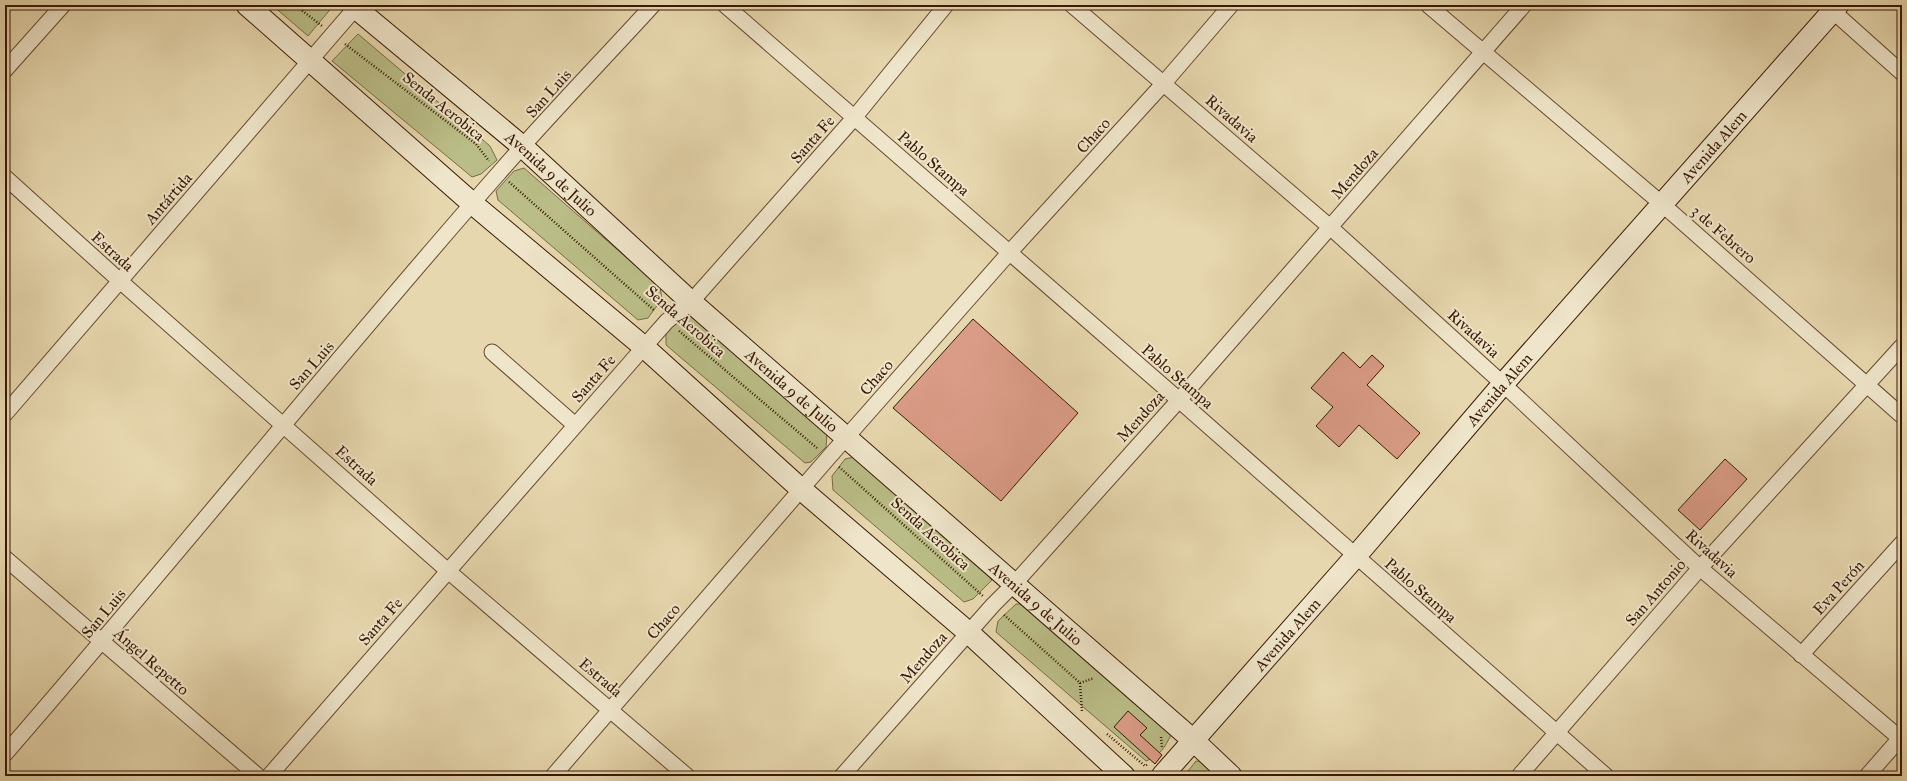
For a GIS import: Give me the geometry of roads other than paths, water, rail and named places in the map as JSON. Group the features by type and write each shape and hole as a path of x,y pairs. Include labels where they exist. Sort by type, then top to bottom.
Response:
{"main road":[{"path":"247,5 473,204 644,347 802,490 969,632 1124,776"},
{"name":"Avenida 9 de Julio","path":"355,6 523,147 691,302 1015,583 1194,741 1231,776"},
{"name":"Avenida Alem","path":"1167,770 1355,557 1503,384 1662,204 1832,7"}],"street":[{"path":"5,70 63,5"},
{"name":"San Luis","path":"5,754 102,642 284,424 498,173 653,5"},
{"name":"Pablo Stampa","path":"725,5 1179,400 1355,557 1606,776"},
{"name":"Santa Fe","path":"269,776 667,321 691,302 854,118 946,5"},
{"name":"Rivadavia","path":"1072,5 1330,227 1503,384 1700,568 1801,655 1901,738"},
{"name":"Chaco","path":"553,776 829,457 1009,253 1164,83 1231,5"},
{"name":"3 de Febrero","path":"1428,5 1662,204 1902,416"},
{"name":"Mendoza","path":"842,776 993,605 1015,583 1179,400 1524,5"},
{"name":"Antártida","path":"5,414 310,61 334,36 355,6"},
{"path":"1832,7 1902,73"},
{"name":"Estrada","path":"5,177 120,281 284,424 448,571 688,776"},
{"name":"San Antonio","path":"1519,776 1700,568 1902,346"},
{"path":"492,352 575,425"},
{"name":"Eva Perón","path":"1801,655 1902,543"},
{"name":"Ángel Repetto","path":"5,558 258,776"},
{"path":"1868,776 1901,738"}]}
